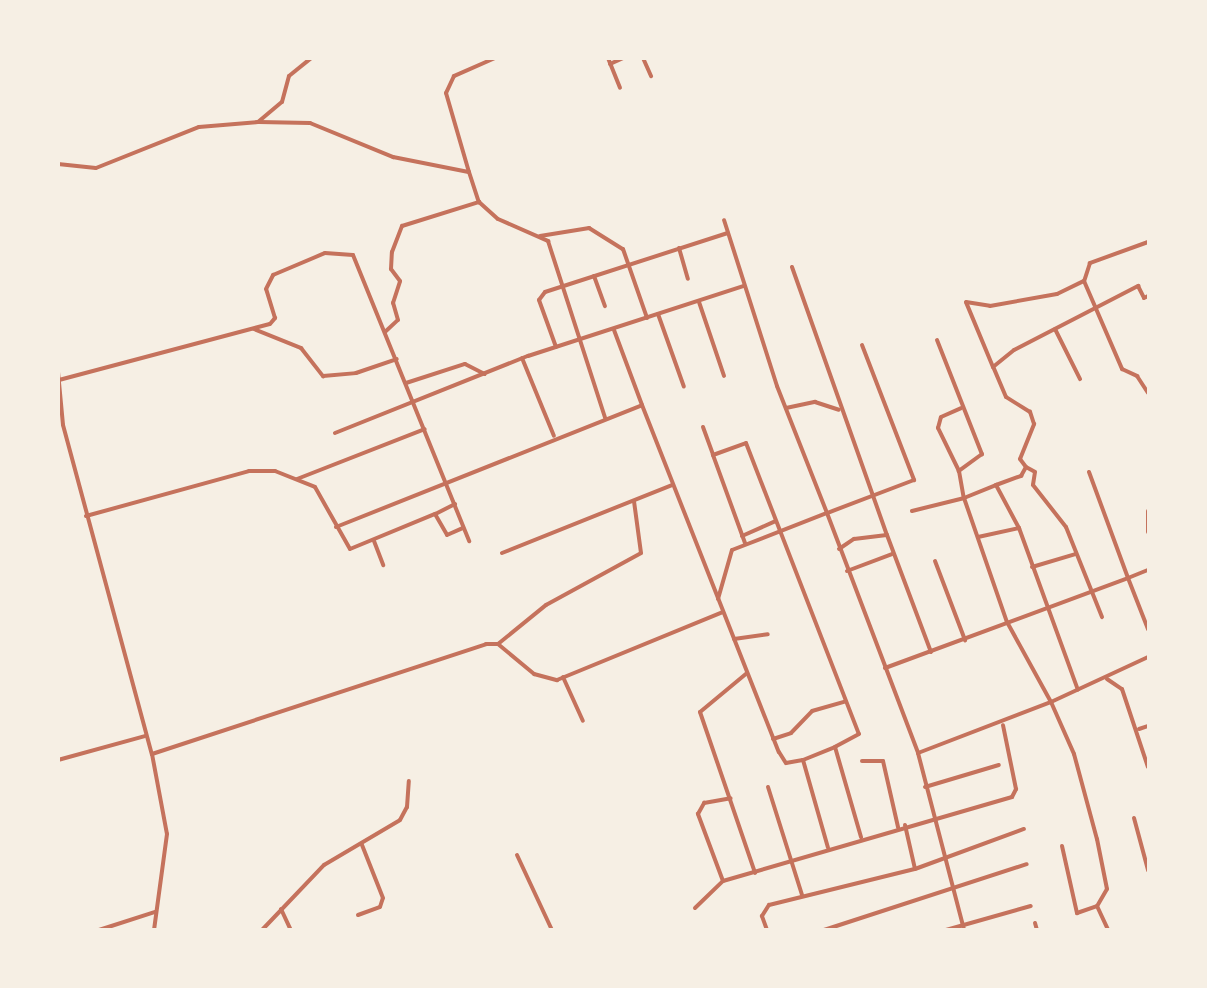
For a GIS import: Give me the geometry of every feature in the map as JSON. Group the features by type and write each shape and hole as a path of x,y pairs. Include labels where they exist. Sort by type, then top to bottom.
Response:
{"street":[{"path":"258,122 282,102 289,76 311,58"},
{"path":"495,58 454,76 446,93 469,172 479,202 498,219 548,241 605,418"},
{"path":"608,58 620,88"},
{"path":"610,64 623,58"},
{"path":"643,58 651,76"},
{"path":"58,164 96,168 198,127 258,122 310,123 393,157 469,172"},
{"path":"386,332 398,320 393,303 400,281 391,269 392,252 402,226 479,202"},
{"path":"724,220 786,408 918,753 942,856 964,930"},
{"path":"540,236 589,228 623,249 626,265 647,318"},
{"path":"556,347 539,300 563,286 728,232"},
{"path":"1149,242 1090,263 1084,280 1094,309 1122,369 1137,376 1149,393"},
{"path":"680,248 688,279"},
{"path":"59,380 254,329 274,318 266,289 269,279 325,253 355,256 469,541"},
{"path":"792,267 840,410 892,554 931,652"},
{"path":"594,276 604,306"},
{"path":"1084,280 1058,294 990,306 966,302 1006,397 1034,417 1020,459 1026,467 1035,472 1033,485 1066,527 1102,616"},
{"path":"335,433 415,404 522,358 556,347 581,343 658,314 744,286"},
{"path":"993,367 1055,329 1138,286 1144,298 1149,296"},
{"path":"699,302 724,376"},
{"path":"658,314 684,387"},
{"path":"254,329 301,348 322,376 356,373 397,359"},
{"path":"1055,329 1080,379"},
{"path":"614,330 672,485 773,738 786,763 803,760 860,737 775,521 748,444 713,455"},
{"path":"937,340 961,408 982,454 959,471"},
{"path":"718,600 732,550 745,543 781,534 827,513 873,498 914,480 862,345"},
{"path":"522,358 554,436"},
{"path":"406,383 465,364 485,374"},
{"path":"58,372 63,425 145,736 152,753 167,834 154,930"},
{"path":"786,408 815,402 840,410"},
{"path":"336,527 554,436 642,405"},
{"path":"961,408 941,417 938,428 959,471 964,498 1007,622 1050,702 1074,754 1097,838 1107,889 1097,906 1077,913 1062,846"},
{"path":"703,427 745,543"},
{"path":"296,480 425,429"},
{"path":"912,511 964,498 1021,476 1026,467"},
{"path":"86,516 249,471 275,471 315,487 350,549 374,541 455,504"},
{"path":"1089,472 1149,629"},
{"path":"502,553 672,485"},
{"path":"996,485 1019,528 1078,690"},
{"path":"152,753 353,685 498,644 546,604 641,553 634,501"},
{"path":"1149,511 1149,532"},
{"path":"435,514 447,535 463,528"},
{"path":"742,536 775,521"},
{"path":"978,537 1019,528"},
{"path":"839,549 854,540 887,535"},
{"path":"374,541 383,565"},
{"path":"848,571 892,554"},
{"path":"1032,567 1076,554"},
{"path":"935,561 964,640"},
{"path":"885,668 1007,622 1048,611 1149,570"},
{"path":"498,644 534,674 563,677 723,612"},
{"path":"734,639 768,634"},
{"path":"918,753 1003,725 1050,702 1107,679 1149,657"},
{"path":"747,673 700,712 755,873"},
{"path":"563,677 583,721"},
{"path":"1107,679 1122,689 1138,729 1149,767"},
{"path":"773,738 791,733 812,711 846,701"},
{"path":"695,908 723,881 755,873 861,837 905,825 935,821 1016,794 1003,725"},
{"path":"1138,729 1149,726"},
{"path":"58,760 145,736"},
{"path":"835,747 861,837"},
{"path":"803,760 828,848"},
{"path":"862,761 883,761 898,827"},
{"path":"925,787 999,765"},
{"path":"262,930 324,865 362,845 402,817 409,781"},
{"path":"768,787 802,895"},
{"path":"723,881 698,814 704,803 731,798"},
{"path":"1134,818 1149,870"},
{"path":"905,825 915,869"},
{"path":"767,930 763,909 802,895 915,869 942,856 1024,829"},
{"path":"1140,836 1149,834"},
{"path":"358,915 380,907 383,898 362,845"},
{"path":"517,855 552,930"},
{"path":"824,930 953,891 1027,864"},
{"path":"946,930 1031,906"},
{"path":"1097,906 1108,930"},
{"path":"281,909 291,930"},
{"path":"99,930 155,912"},
{"path":"1035,923 1037,930"},
{"path":"712,930 745,930"}]}
